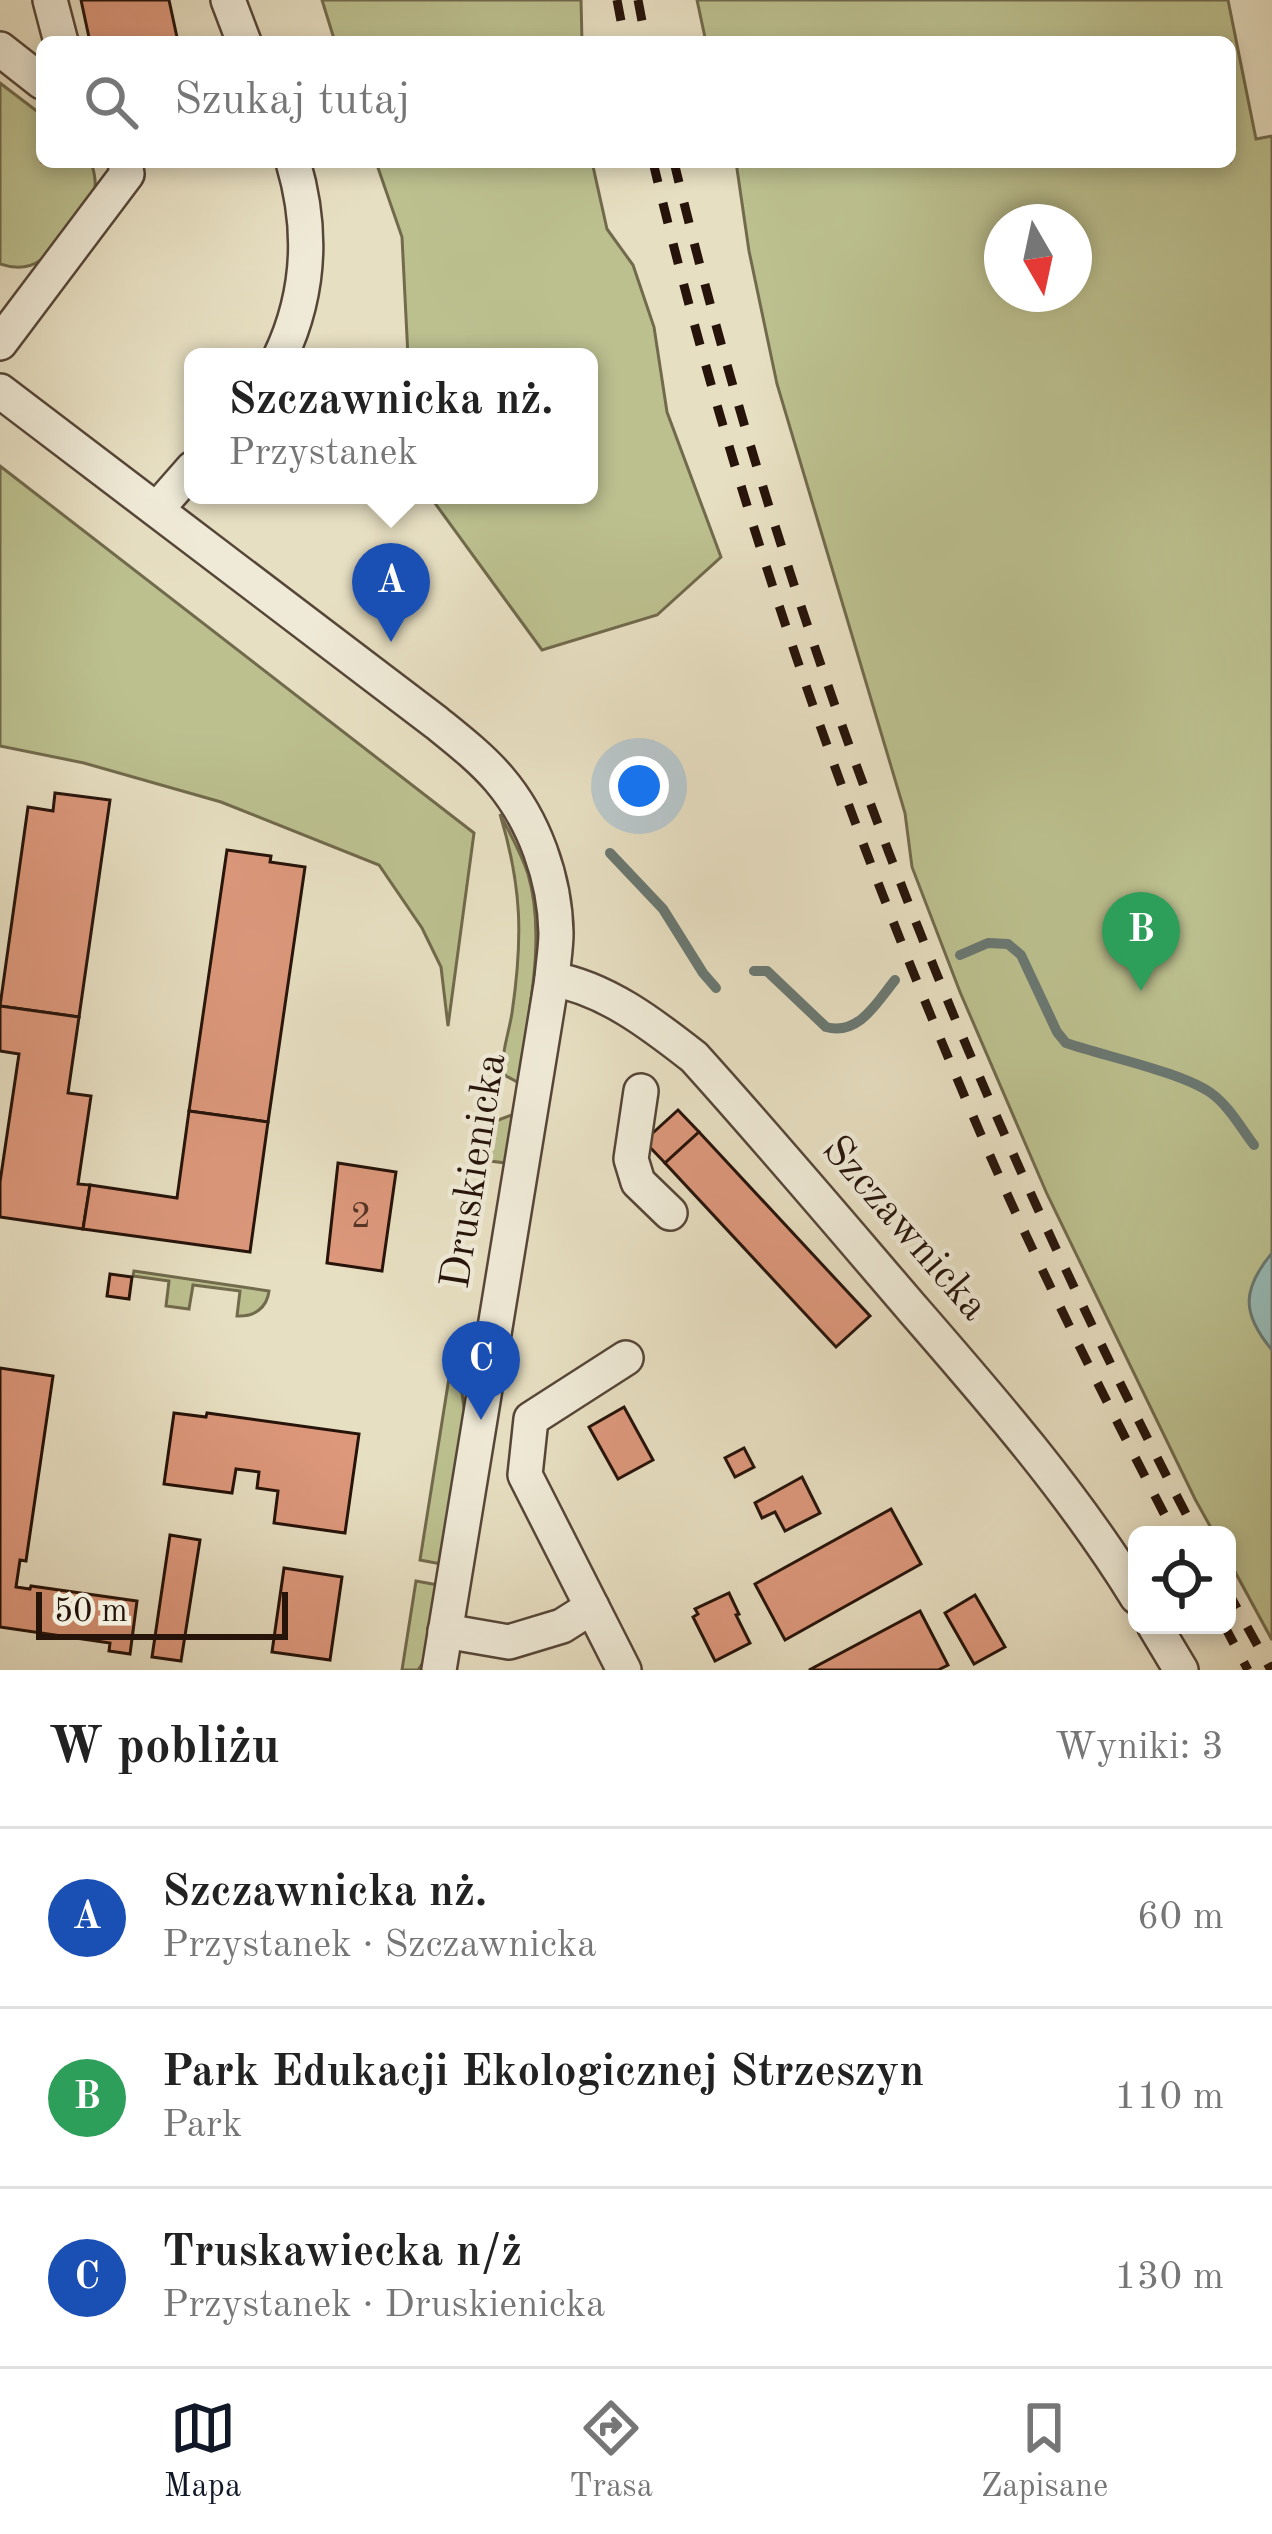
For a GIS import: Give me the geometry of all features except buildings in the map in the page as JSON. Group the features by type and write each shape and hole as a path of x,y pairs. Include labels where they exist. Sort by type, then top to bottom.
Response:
{"street":[{"path":"50,0 59,36"},
{"path":"228,0 242,36"},
{"path":"0,49 36,77"},
{"path":"0,344 11,305 127,175 126,168"},
{"path":"283,348 299,306 307,249 294,168"},
{"path":"0,391 157,509 184,478"},
{"name":"Druskienicka","path":"157,509 451,734 515,798 541,850 556,932 551,979 439,1670"},
{"name":"Szczawnicka","path":"551,979 575,983 619,1005 694,1058 948,1349 1034,1453 1128,1582"},
{"path":"641,1090 631,1159 638,1182 670,1213"},
{"path":"624,1670 525,1475 531,1418 626,1358"},
{"path":"446,1631 509,1642 562,1626 592,1607"},
{"path":"1159,1634 1181,1670"}],"green space":[{"path":"322,0 581,0 582,36 333,36"},
{"path":"697,0 1228,0 1235,36 705,36"},
{"path":"1236,40 1256,139 1272,136 1272,1640 1236,1574 1236,1526 1210,1526 1195,1499 1047,1194 960,992 912,867 905,813 777,384 737,168 1236,168"},
{"path":"0,83 36,110 36,168 93,168 95,188 46,256 26,266 0,264"},
{"path":"378,168 593,168 607,229 633,265 654,327 667,412 721,557 657,615 542,650 436,504 598,504 598,348 408,348 402,237"},
{"path":"0,466 474,833 448,1026 441,967 422,928 379,865 221,802 84,763 0,746"},
{"path":"500,814 528,874 536,925 534,978 519,1083 502,1070 519,936 513,865"},
{"path":"514,1114 506,1163 490,1161 485,1153 493,1122"},
{"path":"134,1271 269,1291 268,1297 254,1313 237,1316 240,1291 193,1285 189,1309 166,1306 169,1281 133,1276"},
{"path":"449,1378 462,1393 465,1415 441,1564 420,1560"},
{"path":"416,1581 438,1585 426,1658 418,1670 402,1670"}],"water":[{"path":"1272,1253 1272,1350 1255,1324 1249,1301 1255,1278"}],"waterway":[{"path":"610,853 663,909 716,988"},
{"path":"960,955 988,943 1008,944 1021,955 1066,1043 1198,1085 1223,1104 1254,1145"},
{"path":"754,971 767,971 826,1027 838,1028 858,1022 895,980"}],"railway":[{"path":"617,0 624,36"},
{"path":"638,0 645,36"},
{"path":"654,168 753,523 876,878 1018,1217 1170,1526"},
{"path":"676,168 772,517 894,865 1036,1204 1192,1526"},
{"path":"1236,1606 1271,1670"},
{"path":"1229,1634 1248,1670"}],"place":[{"name":"Szczawnicka nż.","path":"391,642"},
{"name":"Park Edukacji Ekologicznej Strzeszyn","path":"1141,991"},
{"name":"Truskawiecka n/ż","path":"481,1420"}]}
